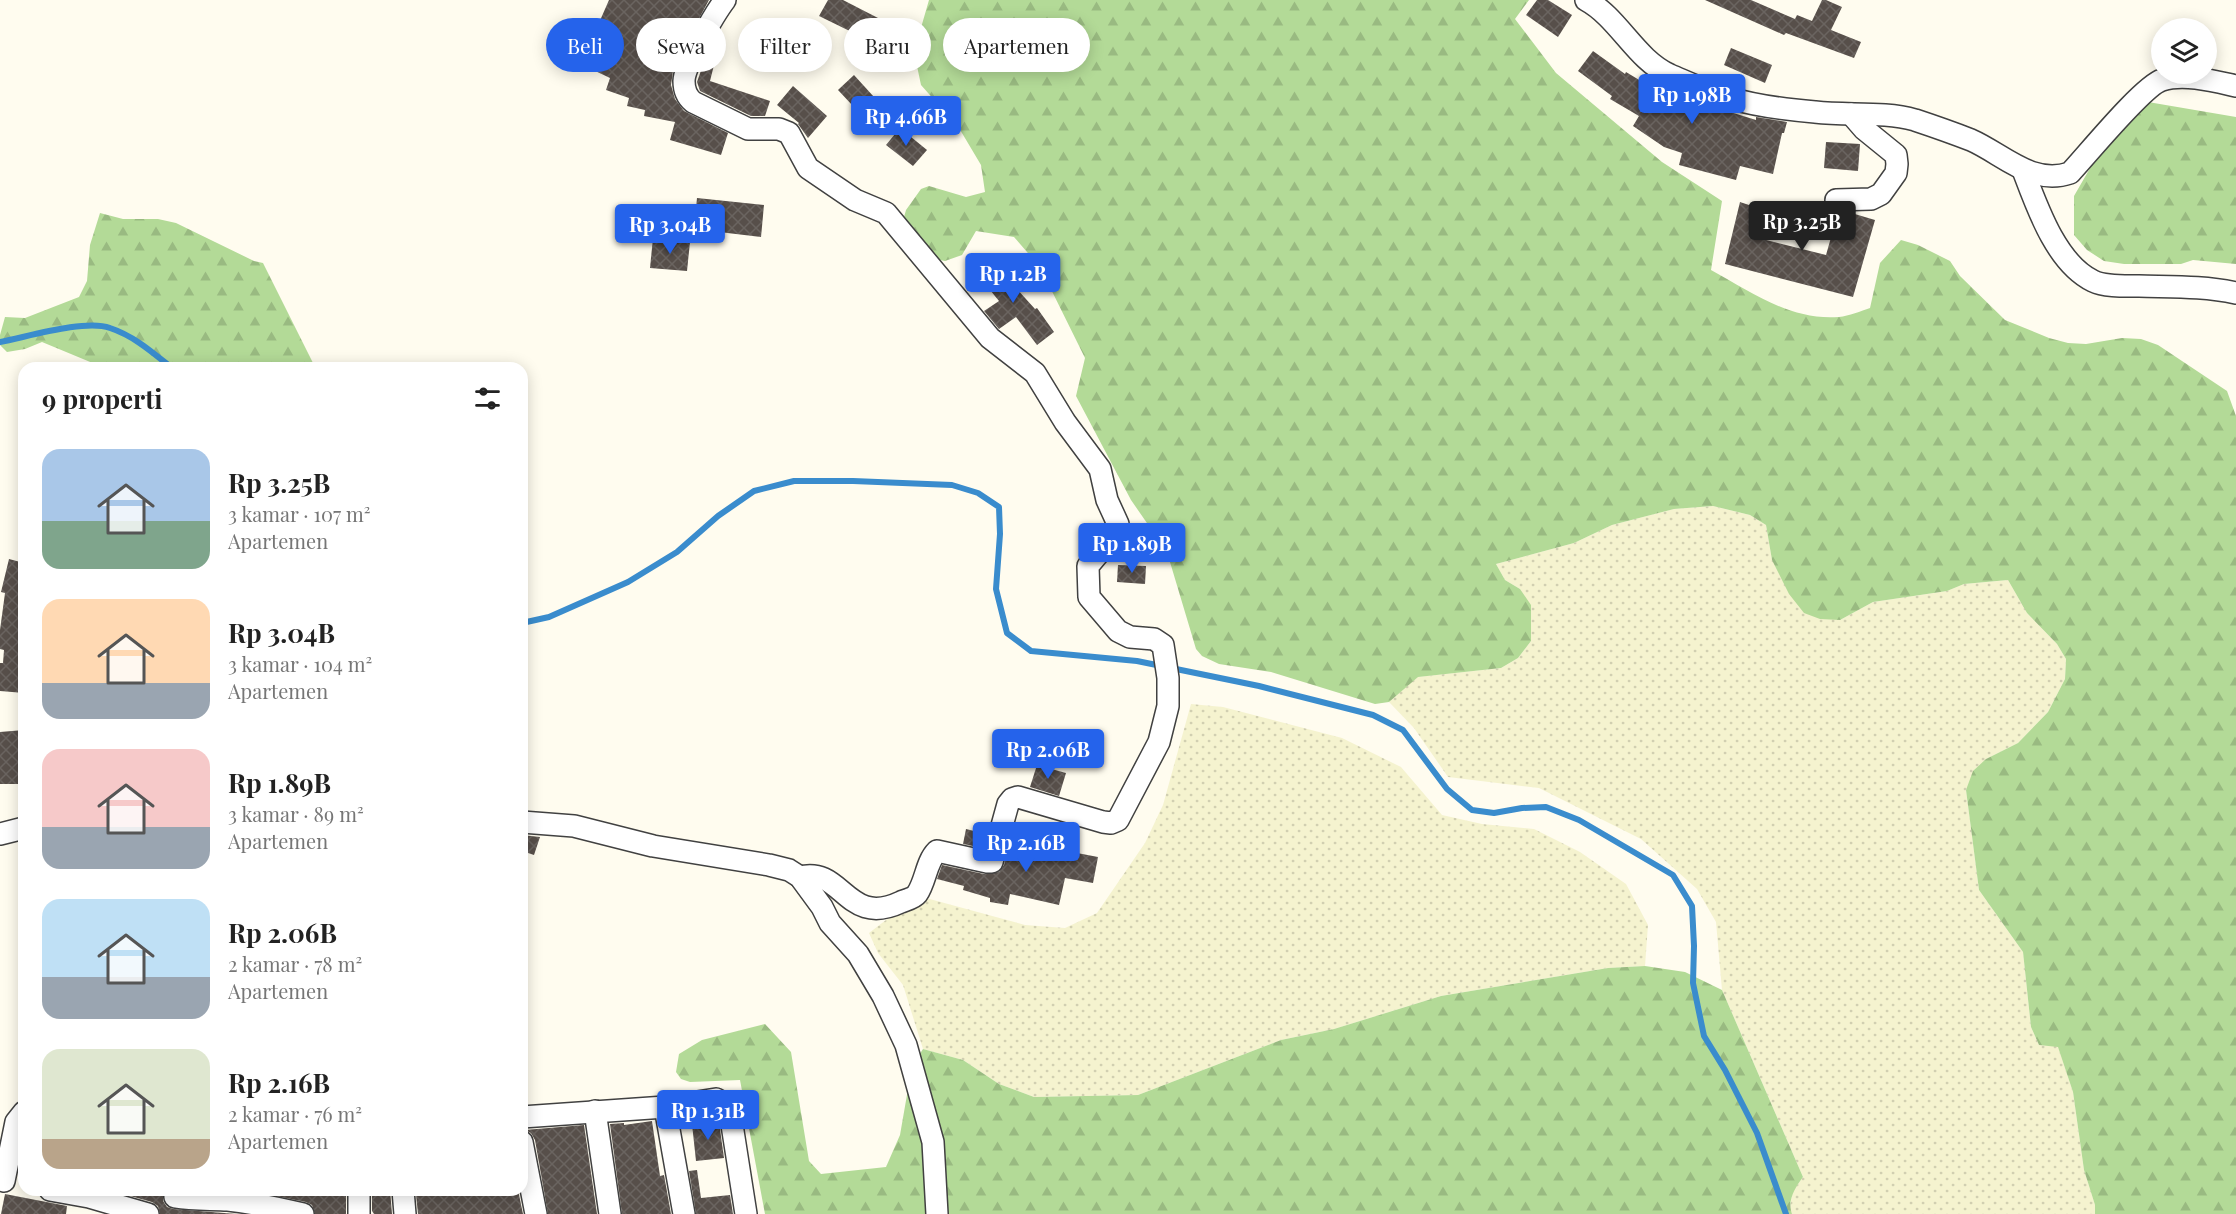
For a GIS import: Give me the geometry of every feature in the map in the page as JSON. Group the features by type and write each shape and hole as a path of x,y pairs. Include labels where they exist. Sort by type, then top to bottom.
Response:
{"street":[{"path":"725,0 685,73 684,90 688,97 693,102 744,128 779,129 789,133 808,168 855,200 886,213 990,338 1035,374 1065,422 1100,469 1107,500 1118,524 1114,535 1088,566 1089,597 1118,631 1130,637 1154,639 1163,645 1168,678 1168,706 1159,742 1118,820 1111,823 1103,822 1018,796 1008,804 992,862 936,851 916,894 891,907 879,910 854,902 822,877 810,875 800,877"},
{"path":"1586,0 1608,15 1631,45 1668,74 1730,98 1814,112 1874,115 1913,120 1972,141 2023,170 2045,177 2060,177 2070,173 2139,97 2161,80 2183,78 2236,86"},
{"path":"1836,200 1871,199 1881,194 1896,173 1898,164 1896,155 1864,129 1851,114"},
{"path":"2023,170 2038,212 2069,264 2094,282 2210,288 2236,293"},
{"path":"528,822 574,826 653,846 789,870 800,877 822,907 830,923 858,954 884,996 906,1045 933,1142 937,1214"},
{"path":"0,834 18,830"},
{"path":"528,1117 665,1107 716,1099 725,1104 730,1112 746,1214"},
{"path":"665,1107 684,1214"},
{"path":"595,1112 610,1214"},
{"path":"9,1182 18,1120"},
{"path":"528,1173 536,1214"},
{"path":"97,1196 148,1214"},
{"path":"359,1196 359,1214"},
{"path":"404,1196 405,1214"},
{"path":"175,1200 262,1197 303,1214"}],"shaded area":[{"path":"1713,506 1750,515 1766,525 1772,560 1840,620 1873,602 1947,591 1964,584 2008,580 2027,613 2057,644 2066,659 2065,679 2048,712 2018,743 1986,759 1966,790 1979,890 2023,952 2031,1027 2039,1045 2058,1046 2073,1092 2084,1170 2095,1205 2095,1214 1792,1214 1790,1210 1792,1192 1803,1177 1722,990 1716,922 1697,889 1641,839 1539,788 1448,777 1414,728 1389,702 1417,677 1501,668 1518,658 1531,641 1520,589 1505,580 1496,564 1574,543 1612,525 1674,509"},
{"path":"1191,704 1223,707 1342,738 1401,767 1442,815 1482,824 1534,829 1580,852 1626,884 1648,925 1645,966 1608,968 1441,996 1334,1029 1281,1040 1138,1095 1034,1097 999,1084 963,1060 923,1049 903,985 878,953 869,933 886,920 926,898 1025,925 1065,928 1097,913 1145,843 1163,805"}],"green space":[{"path":"929,0 1529,0 1515,19 1556,73 1662,162 1722,201 1711,270 1741,287 1788,310 1821,317 1851,315 1870,308 1880,263 1901,240 1918,245 1950,261 1960,276 2005,320 2049,338 2068,343 2086,344 2122,338 2141,339 2158,345 2227,391 2236,416 2236,1214 2095,1214 2095,1205 2084,1170 2073,1092 2058,1047 2039,1045 2031,1027 2023,952 1979,890 1966,790 1973,771 1986,759 2018,743 2048,712 2065,679 2066,659 2057,644 2027,613 2008,580 1964,584 1947,591 1873,602 1840,620 1820,619 1804,613 1789,594 1772,560 1766,525 1750,515 1713,506 1674,509 1612,525 1574,543 1496,564 1505,580 1520,589 1531,605 1531,641 1518,658 1501,668 1418,677 1389,702 1375,704 1271,672 1219,664 1202,656 1196,649 1167,552 1131,500 1076,396 1085,358 1040,267 1014,237 976,231 962,255 945,261 915,255 900,231 906,210 921,189 929,186 966,197 985,192 981,165 959,128 921,85 918,72 931,72 931,18 924,18"},
{"path":"2148,102 2236,117 2236,264 2193,260 2181,264 2124,264 2104,261 2087,250 2074,235 2074,196 2093,163 2127,122"},
{"path":"100,213 123,219 158,219 176,223 254,261 263,263 312,362 90,362 42,342 25,349 7,352 0,345 5,317 25,318 79,297 87,281 90,245"},
{"path":"1645,966 1685,972 1722,990 1803,1177 1791,1199 1792,1214 765,1214 740,1080 690,1082 681,1079 676,1072 679,1054 702,1040 765,1024 791,1052 809,1161 821,1174 886,1167 900,1135 912,1066 923,1049 963,1060 999,1084 1034,1097 1138,1095 1281,1040 1334,1029 1441,996 1608,968"}],"building":[{"path":"609,0 709,0 699,18 636,18 636,72 673,72 671,85 675,99 684,111 728,133 721,155 670,140 675,122 644,116 645,110 627,106 629,98 606,90 610,78 597,72 624,72 624,18 601,18"},
{"path":"828,0 843,0 878,18 844,18 844,28 832,22 832,18 819,16"},
{"path":"1537,0 1548,0 1572,15 1558,37 1526,15"},
{"path":"1705,0 1751,0 1795,19 1797,15 1812,21 1822,0 1826,0 1842,7 1831,30 1861,42 1854,58 1786,33 1784,35"},
{"path":"1731,48 1772,65 1765,83 1724,65"},
{"path":"1593,51 1625,74 1626,72 1669,98 1673,90 1698,102 1756,120 1756,117 1787,122 1784,133 1782,133 1773,174 1740,166 1736,180 1679,165 1682,153 1664,147 1633,126 1639,116 1610,99 1612,96 1578,71"},
{"path":"700,72 712,72 710,81 770,101 765,116 751,116 700,91 697,82"},
{"path":"854,75 884,108 868,122 838,90"},
{"path":"793,86 827,116 808,138 799,123 777,105"},
{"path":"900,128 927,150 913,166 886,145"},
{"path":"1826,142 1860,144 1858,171 1824,168"},
{"path":"697,198 764,205 761,237 694,229"},
{"path":"1740,202 1770,212 1762,239 1826,255 1838,213 1848,212 1875,220 1853,297 1725,264"},
{"path":"653,238 690,242 687,271 650,268"},
{"path":"995,260 1010,277 1008,279 1035,309 1037,308 1054,332 1037,345 1016,317 999,329 984,311 999,301 977,274"},
{"path":"9,559 18,561 18,692 0,691 0,663 3,663 4,650 0,649 0,630 5,593 1,592"},
{"path":"1118,565 1146,566 1145,584 1117,582"},
{"path":"18,730 18,784 0,784 0,732"},
{"path":"1037,765 1066,773 1059,796 1030,787"},
{"path":"966,829 986,834 983,848 963,844"},
{"path":"1013,835 1052,846 1051,848 1098,857 1093,883 1065,878 1059,905 1010,894 1008,905 990,902 990,898 963,890 964,886 937,879 942,865 984,874 999,872 1004,865"},
{"path":"528,836 540,837 534,855 528,853"},
{"path":"652,1121 660,1176 664,1175 671,1214 622,1214 610,1124 624,1123 624,1125"},
{"path":"719,1122 724,1158 696,1161 692,1124"},
{"path":"584,1125 597,1214 548,1214 535,1140 528,1130"},
{"path":"697,1170 701,1198 730,1195 733,1214 696,1214 689,1171"},
{"path":"5,1194 67,1206 66,1214 1,1214"},
{"path":"130,1196 164,1196 163,1201 167,1207 173,1209 237,1214 160,1214 158,1206"},
{"path":"276,1196 346,1196 346,1214 315,1214 312,1205"},
{"path":"372,1196 390,1196 392,1214 374,1214"},
{"path":"416,1196 519,1196 523,1214 418,1214"}],"waterway":[{"path":"0,342 71,327 99,326 127,335 164,362"},
{"path":"528,622 549,617 628,582 677,552 718,516 754,491 794,481 853,481 952,485 978,493 999,507 1000,534 996,589 1007,633 1031,651 1137,661 1259,686 1373,715 1403,730 1447,789 1472,810 1494,813 1546,807 1579,820 1673,875 1692,906 1693,983 1704,1036 1725,1070 1757,1133 1786,1214"}]}
